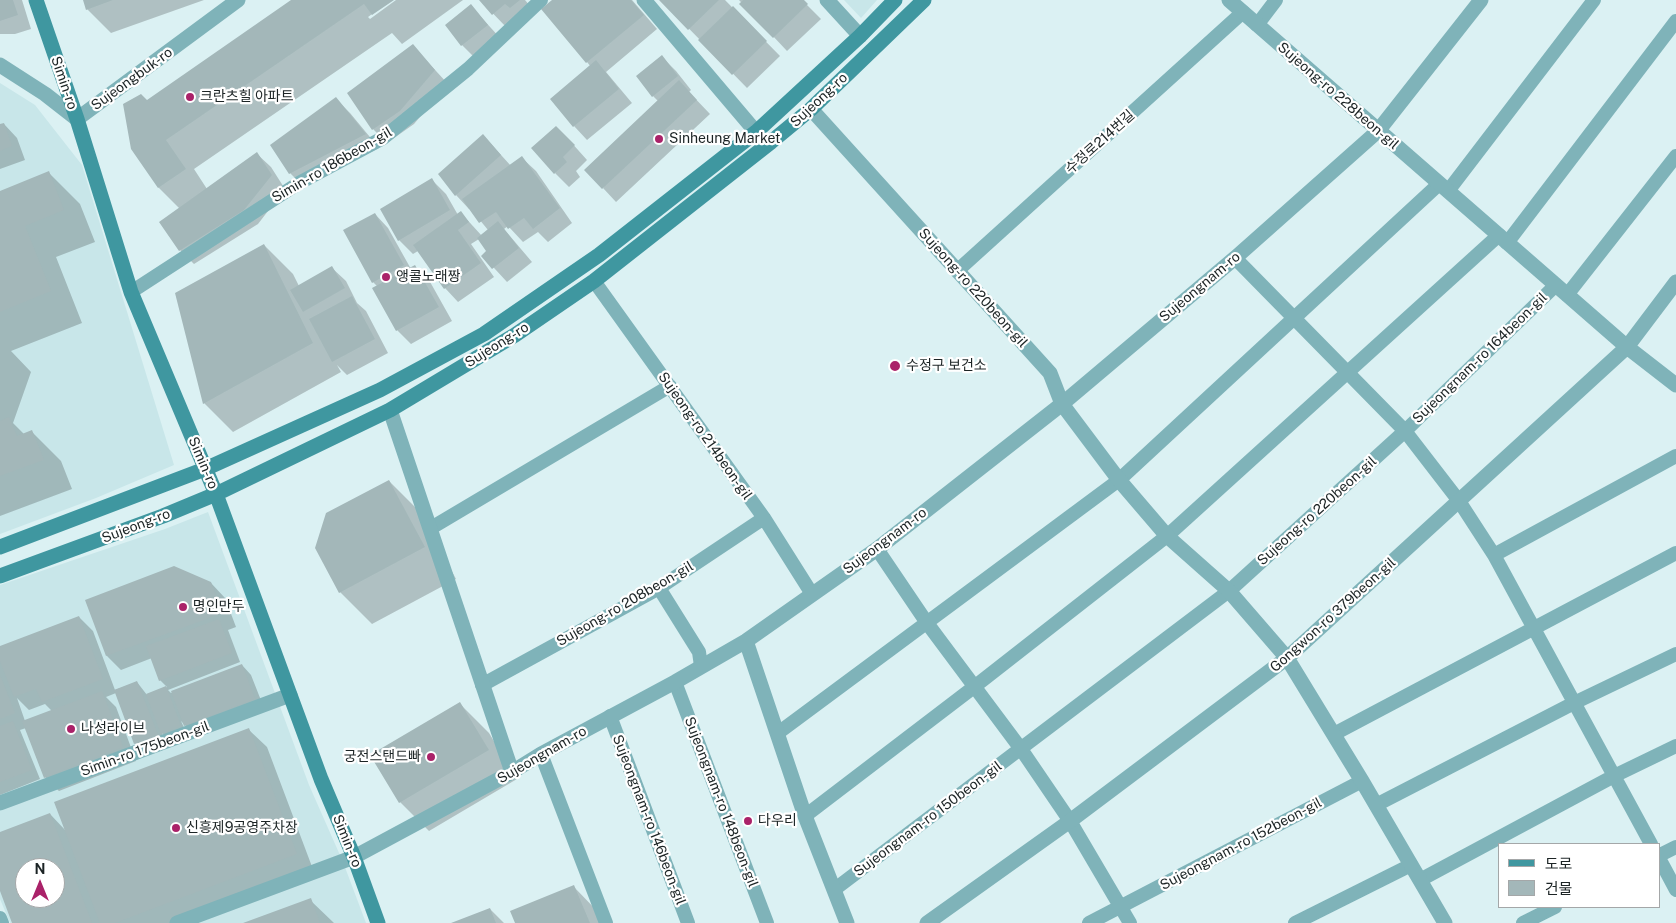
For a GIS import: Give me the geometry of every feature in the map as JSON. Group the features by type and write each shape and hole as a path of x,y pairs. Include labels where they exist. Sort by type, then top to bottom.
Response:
{"main road":[{"name":"Simin-ro","path":"36,0 77,119 131,292 216,494 321,778 354,857 378,923"},
{"name":"Sujeong-ro","path":"0,547 205,469 380,390 484,334 599,255 756,132 860,36 895,0"},
{"name":"Sujeong-ro","path":"0,576 216,494 390,410 515,335 594,281 771,142 811,109 924,0"}],"street":[{"name":"Sujeongbuk-ro","path":"0,65 45,94 77,119 238,0"},
{"path":"644,0 756,132"},
{"path":"827,0 860,36"},
{"name":"Sujeong-ro 228beon-gil","path":"1229,0 1627,347 1676,385"},
{"name":"Sujeongnam-ro","path":"177,923 354,857 512,772 610,716 676,682 746,640 877,549 1062,404 1235,258 1378,130 1481,0"},
{"name":"Sujeong-ro 220beon-gil","path":"811,109 1050,373 1062,404 1119,480 1167,536 1229,591 1287,658 1362,780 1445,923"},
{"name":"Gongwon-ro 379beon-gil","path":"927,923 1070,821 1287,658 1627,347 1676,282"},
{"path":"390,410 512,772"},
{"path":"746,640 805,816 847,923"},
{"name":"Simin-ro 175beon-gil","path":"0,803 290,695"}],"lane":[{"name":"Simin-ro 186beon-gil","path":"131,292 299,183 383,138 468,69 541,0"},
{"path":"1257,25 1276,0"},
{"path":"778,733 1119,480 1294,319 1444,188 1530,84 1594,0"},
{"name":"수정로214번길","path":"958,271 1243,12"},
{"path":"805,816 1167,536 1347,372 1503,239 1609,110 1676,21"},
{"path":"1561,290 1673,159"},
{"name":"Sujeongnam-ro 164beon-gil","path":"1235,258 1405,431 1459,501 1494,555 1650,843"},
{"name":"Sujeong-ro 214beon-gil","path":"594,281 764,518 812,594"},
{"name":"Sujeongnam-ro 164beon-gil","path":"1405,431 1561,290"},
{"path":"431,528 670,386"},
{"name":"Sujeong-ro 220beon-gil","path":"1229,591 1405,431"},
{"path":"1494,555 1676,456"},
{"name":"Sujeong-ro 208beon-gil","path":"482,685 659,588 764,518"},
{"path":"877,549 927,623 1021,749 1070,821 1130,923"},
{"path":"1334,734 1676,553"},
{"path":"659,588 698,652 701,666"},
{"path":"1021,749 1229,591"},
{"path":"1376,805 1574,703 1676,654"},
{"name":"Sujeongnam-ro 148beon-gil","path":"676,682 767,923"},
{"name":"Sujeongnam-ro 146beon-gil","path":"610,716 688,923"},
{"path":"1420,880 1614,776 1676,746"},
{"name":"Sujeongnam-ro 150beon-gil","path":"835,889 1021,749"},
{"path":"541,754 606,923"},
{"name":"Sujeongnam-ro 152beon-gil","path":"1121,906 1362,780"},
{"path":"1661,854 1676,847"},
{"path":"1661,862 1676,890"},
{"path":"1295,923 1411,865"},
{"path":"1089,923 1121,906"},
{"path":"1523,923 1554,908"},
{"path":"0,918 2,923"}],"shaded area":[{"path":"844,0 877,0 861,18"},
{"path":"0,83 35,105 82,165 174,465 96,498 0,534"},
{"path":"208,512 309,785 343,862 366,923 10,923 0,899 0,585 165,529"}],"building":[{"path":"0,0 13,0 18,15 0,21"},
{"path":"83,0 113,0 86,10"},
{"name":"크란츠힐 아파트","path":"291,0 394,0 372,15 364,4 166,140 186,169 158,188 131,149 123,104 141,94 147,100"},
{"path":"479,0 520,0 510,8 505,4 492,15"},
{"path":"552,0 631,0 644,15 586,63 541,9"},
{"path":"659,0 719,0 688,30"},
{"path":"743,0 804,0 808,4 773,38 739,4"},
{"path":"471,4 488,25 461,46 445,25"},
{"path":"733,6 767,41 732,75 698,40"},
{"path":"413,44 435,70 400,111 372,130 347,93"},
{"path":"662,55 678,76 652,97 636,76"},
{"path":"596,60 619,89 573,127 550,99"},
{"path":"679,80 697,100 602,189 584,170"},
{"path":"336,97 366,134 289,174 270,145"},
{"path":"4,123 12,146 0,151 0,124"},
{"path":"556,126 575,145 563,157 567,162 554,174 531,148"},
{"path":"483,134 501,155 455,196 438,174"},
{"path":"257,152 272,175 244,210 179,251 159,222"},
{"path":"522,156 560,208 533,229 524,218 508,229 496,212 479,223 462,199"},
{"path":"49,171 64,210 25,226 51,291 0,312 0,191"},
{"path":"432,178 450,210 398,241 380,209"},
{"path":"461,211 469,222 458,230 481,263 444,289 413,245"},
{"path":"375,213 404,265 372,283 343,230"},
{"path":"498,221 519,248 492,269 481,256 486,251 477,238"},
{"path":"264,244 313,343 203,404 175,293"},
{"path":"415,265 439,307 396,331 372,288"},
{"path":"332,266 345,288 303,312 290,290"},
{"path":"352,296 375,339 332,362 309,319"},
{"path":"9,417 17,436 32,430 44,460 0,476 0,421"},
{"path":"389,480 425,547 339,593 315,548 326,513"},
{"path":"174,566 211,582 223,613 106,656 85,600"},
{"path":"79,616 103,679 42,702 36,689 14,697 0,661 0,646"},
{"path":"219,619 232,653 159,681 146,646"},
{"path":"242,664 255,699 184,726 171,691"},
{"path":"0,675 15,713 0,719"},
{"path":"137,681 158,735 134,744 114,690"},
{"path":"166,686 181,726 161,734 146,694"},
{"path":"102,691 123,747 44,778 22,721"},
{"path":"460,702 489,750 399,803 370,755"},
{"path":"13,721 32,770 0,782 0,726"},
{"name":"신흥제9공영주차장","path":"249,728 297,854 115,923 100,923 54,802"},
{"path":"50,813 92,923 12,923 0,891 0,832"},
{"path":"574,885 590,923 515,923 510,911"},
{"path":"311,898 320,923 243,923"},
{"path":"490,908 496,923 451,923"}],"place":[{"name":"크란츠힐 아파트","path":"190,97"},
{"name":"Sinheung Market","path":"659,139"},
{"name":"앵콜노래짱","path":"386,277"},
{"name":"수정구 보건소","path":"895,366"},
{"name":"명인만두","path":"183,607"},
{"name":"나성라이브","path":"71,729"},
{"name":"궁전스탠드빠","path":"431,757"},
{"name":"다우리","path":"748,821"},
{"name":"신흥제9공영주차장","path":"176,828"}]}
